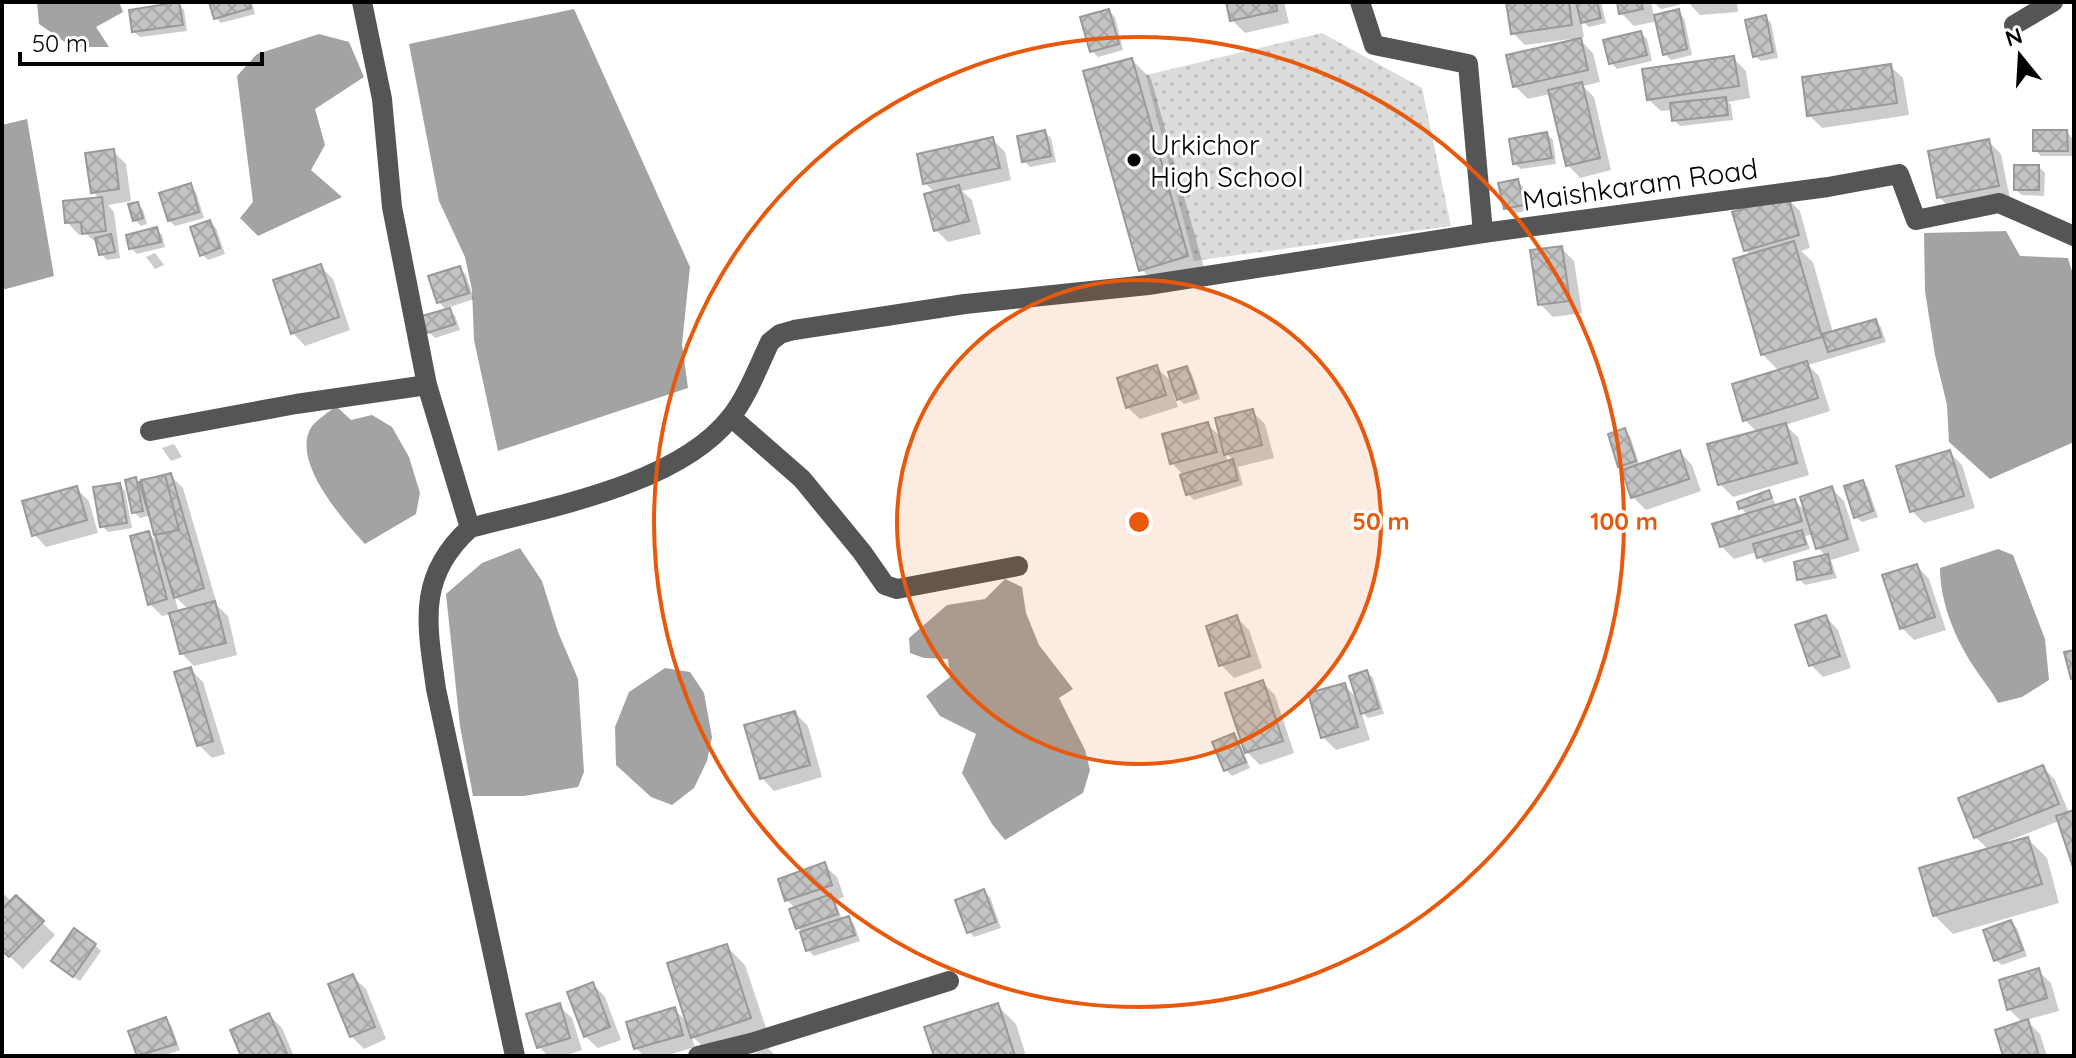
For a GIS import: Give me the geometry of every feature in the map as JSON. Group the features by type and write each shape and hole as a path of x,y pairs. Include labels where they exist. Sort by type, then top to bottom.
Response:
{"street":[{"path":"362,2 382,99 392,207 427,385 470,528"},
{"name":"Maishkaram Road","path":"1360,2 1374,45 1468,64 1483,233 1828,187 1899,174 1916,220 1999,203 2074,236"},
{"path":"2014,25 2053,2"},
{"path":"515,1056 436,689 427,630 434,574 450,547 470,528 637,481 667,467 706,441 731,417 770,342 780,334 965,304 1148,285 1483,233"},
{"path":"150,431 296,404 427,385"},
{"path":"731,417 802,479 885,585 897,589 1018,566"},
{"path":"698,1056 751,1043 949,981"}],"shaded area":[{"path":"37,2 119,2 123,12 96,27 109,47 72,47 39,24"},
{"path":"574,9 690,267 682,344 688,388 498,451 474,340 472,290 465,257 439,201 409,44"},
{"path":"1322,33 1422,88 1451,226 1194,261 1146,75"},
{"path":"319,34 349,42 364,77 315,109 325,145 311,170 342,197 258,236 240,218 253,202 237,76 257,54"},
{"path":"27,119 54,276 2,290 2,125"},
{"path":"2006,231 2020,256 2068,258 2074,278 2074,442 1990,479 1949,442 1947,405 1925,291 1924,233"},
{"path":"336,406 351,420 372,415 392,427 409,457 420,493 416,514 365,544 333,506 313,472 308,456 307,440 312,426"},
{"path":"520,548 542,581 558,632 578,679 584,772 578,787 524,796 473,796 460,726 446,594 482,563"},
{"path":"1998,549 2013,555 2045,639 2049,680 2022,697 1998,703 1956,634 1946,608 1940,568"},
{"path":"1005,579 1022,587 1026,613 1039,645 1073,689 1059,698 1085,750 1090,770 1083,793 1005,840 962,773 976,734 940,716 926,696 950,677 948,659 924,658 910,653 909,638 947,605 985,599"},
{"path":"665,668 690,672 704,693 712,737 707,761 694,788 672,805 651,797 616,765 615,727 629,692"}],"building":[{"path":"179,2 183,25 132,32 129,10"},
{"path":"209,2 249,2 251,8 214,19"},
{"path":"1226,2 1276,2 1277,11 1230,21"},
{"path":"1506,2 1569,2 1572,25 1511,34"},
{"path":"1576,2 1597,2 1601,18 1581,23"},
{"path":"1617,2 1641,2 1643,9 1619,14"},
{"path":"1109,9 1119,44 1090,52 1080,17"},
{"path":"1679,9 1687,49 1663,55 1654,15"},
{"path":"1766,15 1773,52 1753,57 1745,20"},
{"path":"1641,31 1647,55 1609,64 1603,40"},
{"path":"1581,38 1588,70 1513,87 1506,55"},
{"path":"1734,56 1739,86 1647,100 1642,69"},
{"path":"1132,58 1188,256 1139,271 1083,71"},
{"path":"1891,64 1897,103 1807,116 1802,77"},
{"path":"1582,82 1600,158 1566,166 1548,90"},
{"path":"1726,97 1728,115 1672,121 1670,103"},
{"path":"1045,130 1051,156 1022,162 1017,136"},
{"path":"2033,130 2067,130 2068,151 2033,151"},
{"path":"1547,132 1552,158 1513,164 1509,139"},
{"path":"993,137 1000,168 923,184 917,154"},
{"path":"1989,139 1999,186 1937,198 1928,151"},
{"path":"114,149 119,189 91,193 85,153"},
{"path":"2014,165 2039,165 2039,190 2014,190"},
{"path":"1518,179 1524,205 1504,209 1498,183"},
{"path":"191,183 199,212 168,221 159,193"},
{"path":"959,185 969,221 934,231 924,194"},
{"path":"1788,196 1799,235 1744,251 1732,212"},
{"path":"102,197 106,231 82,234 81,222 65,223 63,201"},
{"path":"138,202 143,218 133,221 128,204"},
{"path":"210,220 220,248 200,256 190,227"},
{"path":"157,227 161,242 129,249 126,235"},
{"path":"111,234 115,252 99,255 95,238"},
{"path":"1794,241 1822,337 1761,355 1733,259"},
{"path":"1562,246 1570,301 1538,305 1530,250"},
{"path":"321,264 339,317 291,334 273,280"},
{"path":"460,266 469,293 437,303 428,276"},
{"path":"450,308 455,324 427,333 422,316"},
{"path":"1876,319 1881,337 1828,352 1822,334"},
{"path":"1807,361 1818,398 1743,421 1732,384"},
{"path":"1157,365 1166,395 1126,408 1117,378"},
{"path":"1187,366 1196,393 1177,400 1168,372"},
{"path":"1253,409 1262,445 1224,455 1215,418"},
{"path":"1208,422 1217,452 1170,464 1162,434"},
{"path":"1786,423 1797,463 1718,485 1707,444"},
{"path":"1625,428 1636,461 1618,467 1608,434"},
{"path":"1680,450 1689,479 1631,498 1622,470"},
{"path":"1950,450 1964,496 1910,512 1896,466"},
{"path":"1233,459 1238,480 1186,495 1180,475"},
{"path":"171,473 204,588 174,598 139,482"},
{"path":"165,475 179,530 154,535 141,480"},
{"path":"136,477 143,511 132,513 125,480"},
{"path":"1863,480 1873,511 1854,518 1844,486"},
{"path":"120,483 127,523 100,527 93,487"},
{"path":"77,486 87,520 32,536 22,501"},
{"path":"1832,486 1848,539 1816,549 1800,497"},
{"path":"1769,490 1772,498 1739,509 1737,502"},
{"path":"1795,499 1802,521 1720,547 1712,524"},
{"path":"1802,530 1806,544 1757,558 1753,544"},
{"path":"149,531 167,599 148,605 130,536"},
{"path":"1828,554 1832,573 1797,580 1794,562"},
{"path":"1917,564 1935,617 1900,629 1882,575"},
{"path":"215,601 226,643 180,654 169,613"},
{"path":"1237,615 1250,656 1219,666 1206,626"},
{"path":"1826,615 1840,656 1809,666 1795,625"},
{"path":"2074,650 2074,678 2071,679 2064,652"},
{"path":"191,667 213,741 197,746 174,672"},
{"path":"1367,670 1379,708 1361,714 1349,676"},
{"path":"1263,680 1283,741 1245,753 1225,693"},
{"path":"1345,683 1358,727 1321,738 1308,693"},
{"path":"795,711 810,765 760,779 744,725"},
{"path":"1234,733 1246,762 1224,771 1212,742"},
{"path":"2043,765 2059,804 1974,838 1958,798"},
{"path":"2074,810 2074,867 2073,867 2056,816"},
{"path":"2028,837 2042,884 1933,916 1919,868"},
{"path":"825,862 832,885 785,901 778,879"},
{"path":"984,889 996,922 967,933 955,900"},
{"path":"831,894 838,914 796,929 789,909"},
{"path":"16,895 44,921 9,957 2,951 2,909"},
{"path":"849,916 855,935 806,951 800,932"},
{"path":"2011,920 2023,950 1994,961 1983,930"},
{"path":"74,928 96,944 73,977 51,961"},
{"path":"727,944 751,1018 691,1038 667,963"},
{"path":"2039,968 2047,998 2007,1010 1999,980"},
{"path":"353,974 375,1027 350,1037 328,984"},
{"path":"593,982 610,1027 584,1037 567,992"},
{"path":"560,1003 570,1038 537,1048 526,1014"},
{"path":"998,1003 1015,1056 934,1056 924,1027"},
{"path":"675,1007 683,1035 634,1049 626,1022"},
{"path":"269,1013 288,1056 241,1056 230,1030"},
{"path":"166,1017 176,1044 137,1056 128,1031"},
{"path":"2028,1019 2039,1056 2003,1056 1995,1030"}],"place":[{"name":"Urkichor High School","path":"1134,160"}]}
